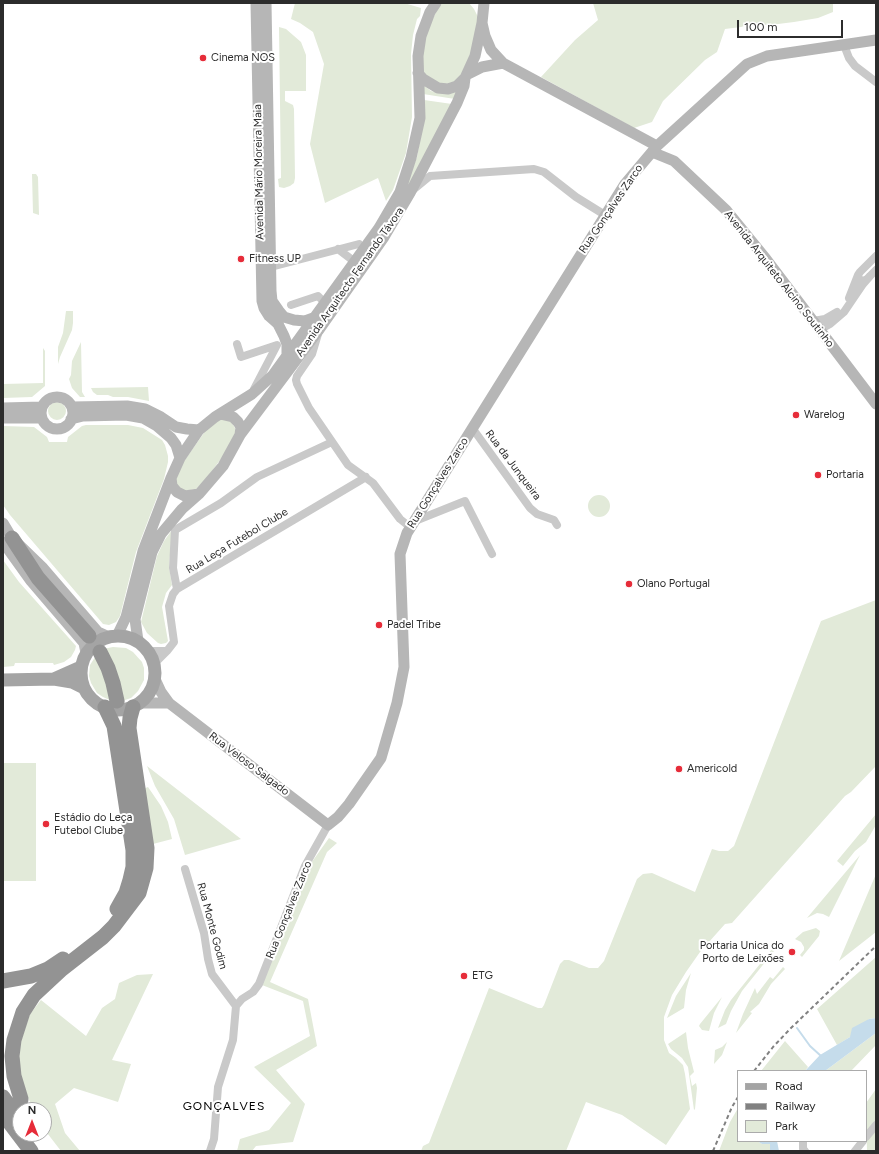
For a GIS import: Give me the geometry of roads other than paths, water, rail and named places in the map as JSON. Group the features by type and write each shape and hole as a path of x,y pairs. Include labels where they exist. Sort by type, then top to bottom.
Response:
{"highway":[{"path":"8,540 38,578 89,636"},
{"path":"3,981 31,976 48,969 62,960 109,920 126,893 133,867 133,850 111,704 113,683 108,668 93,653"},
{"path":"21,1102 14,1076 12,1056 14,1040 23,1012 34,995 62,969 103,937 114,926 139,893 146,868 147,848 130,728 130,718 136,705"},
{"path":"120,721 140,860 131,902"},
{"path":"3,1097 12,1110"},
{"path":"3,1114 31,1151"},
{"path":"36,1142 43,1151"}],"main road":[{"name":"Avenida Mário Moreira Maia","path":"256,3 262,301 266,312 278,324 284,336 287,344 287,357"},
{"name":"Avenida Mário Moreira Maia","path":"266,3 270,267 272,301 284,317 305,321 316,317"},
{"path":"476,3 482,20"},
{"name":"Avenida Arquitecto Fernando Távora","path":"138,641 135,619 152,552 161,534 182,509 199,494 223,466 240,435 318,331 384,237 410,193 457,103 475,56 484,3"},
{"name":"Avenida Arquitecto Fernando Távora","path":"113,636 126,617 143,551 180,458 200,430 215,417 252,394 270,370 287,357 379,228 400,192 411,158 420,118 418,56 421,36 432,6"},
{"name":"Avenida Arquiteto Alcino Soutinho","path":"482,20 485,36 491,50 503,63 657,146 726,210 766,259 876,404"},
{"name":"Rua Gonçalves Zarco","path":"328,824 338,817 349,804 381,758 397,703 404,667 400,554 407,533 625,184 657,146 747,64 767,56 876,40"},
{"path":"418,73 423,79 438,88 448,89 457,86 467,76 482,67 503,63"},
{"path":"180,458 176,445 171,438 157,426 143,418 126,415 83,416 71,419 64,426 54,428 45,423 42,413 46,401 56,397 64,399 72,407 127,406 145,409 176,427 187,430 200,430"},
{"path":"71,419 72,407"},
{"path":"3,408 42,413"},
{"path":"3,418 42,413"},
{"path":"220,414 233,417 238,422 241,427 240,435"},
{"path":"171,478 172,486 177,492 185,496 199,494"},
{"path":"3,523 8,540 31,581 93,653"},
{"path":"8,540 43,568 98,632 113,636 131,638 138,641 148,651 154,664 155,679 150,692 136,705"},
{"path":"54,679 81,667 93,653 96,643 113,636"},
{"path":"81,667 84,688 93,700 111,704 119,710 136,705 169,703"},
{"path":"3,680 54,679 72,682 84,688"},
{"name":"Rua Veloso Salgado","path":"155,679 161,692 169,703 328,824"}],"street":[{"path":"844,44 848,58 855,66 876,82"},
{"path":"426,160 427,171 430,176"},
{"path":"410,193 430,176 534,169 539,170 576,197 605,215"},
{"path":"270,267 359,244"},
{"path":"338,249 355,262"},
{"path":"816,325 833,315 848,301 858,275 876,256"},
{"path":"858,275 859,279 862,281 867,279 873,273"},
{"path":"830,344 828,334 830,324 849,306 862,284 873,273"},
{"path":"291,305 318,296 326,303"},
{"path":"816,325 830,324"},
{"path":"318,331 312,354 297,376 296,380 309,408 348,465 373,483 400,519 413,524 465,501 492,554"},
{"path":"237,344 240,358 277,345 270,370"},
{"name":"Rua da Junqueira","path":"472,429 530,508 537,514 554,520 557,525"},
{"path":"154,664 174,642 169,606 173,594 177,589 173,568 175,530 221,503 257,477 332,442"},
{"name":"Rua Leça Futebol Clube","path":"177,589 366,478"},
{"path":"148,651 167,651"},
{"name":"Rua Gonçalves Zarco","path":"236,1006 242,999 253,992 259,984 305,866 328,824"},
{"name":"Rua Monte Godim","path":"185,869 204,933 212,974 236,1006"},
{"path":"212,1149 218,1087 232,1040 236,1006"},
{"path":"867,1136 876,1125"},
{"path":"855,1151 862,1142"}],"water":[{"path":"876,1018 876,1033 826,1070 806,1070 820,1055 850,1037 852,1028 869,1019"},
{"path":"759,1142 777,1142 779,1151 770,1151 770,1144 762,1144"}],"waterway":[{"path":"797,1028 810,1046 821,1056"}],"tunnel":[{"path":"89,636 100,652"},
{"path":"117,701 120,721"}],"railway":[{"path":"755,1070 790,1029 876,946"},
{"path":"713,1151 737,1099"}],"place":[{"name":"Cinema NOS","path":"203,58"},
{"name":"Fitness UP","path":"241,259"},
{"name":"Warelog","path":"796,415"},
{"name":"Portaria","path":"818,475"},
{"name":"Olano Portugal","path":"629,584"},
{"name":"Padel Tribe","path":"379,625"},
{"name":"Americold","path":"679,769"},
{"name":"Estádio do Leça Futebol Clube","path":"46,824"},
{"name":"Portaria Unica do Porto de Leixões","path":"792,952"},
{"name":"ETG","path":"464,976"}],"district":[{"name":"GONÇALVES","path":"224,1106"}]}
